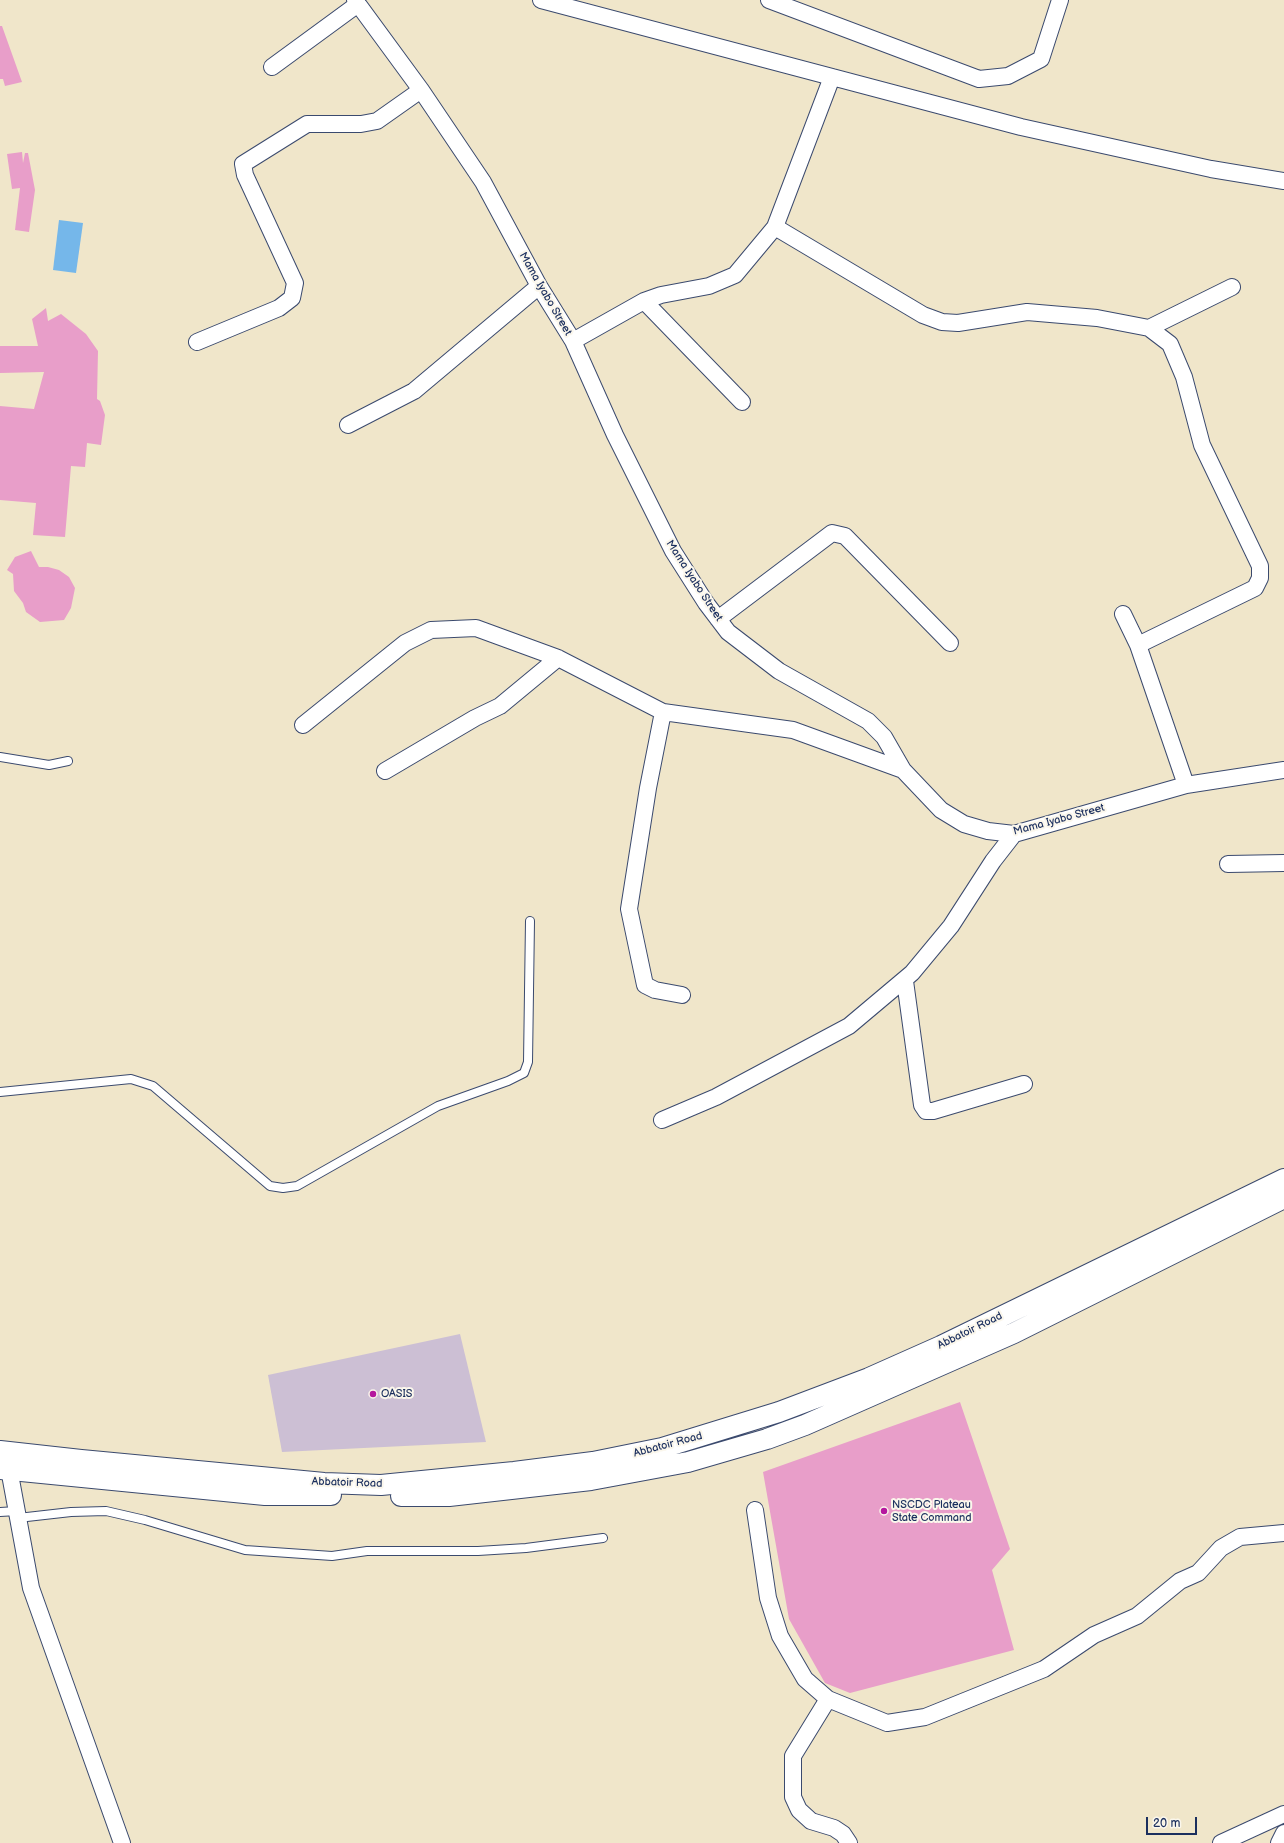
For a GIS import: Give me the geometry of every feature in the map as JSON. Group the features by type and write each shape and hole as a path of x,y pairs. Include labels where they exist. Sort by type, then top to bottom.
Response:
{"street":[{"path":"542,0 1021,127 1211,169 1284,181"},
{"path":"769,0 979,79 1008,76 1041,60 1060,0"},
{"path":"272,67 356,2"},
{"name":"Mama Iyabo Street","path":"356,2 421,90 483,182 539,286 573,341 615,435 673,551 718,619 728,632 779,671 868,721 884,737 903,770 941,810 964,824 988,831 1014,834 1186,785 1284,770"},
{"path":"573,341 644,301 661,295 709,286 735,275 775,227 832,77"},
{"path":"197,342 279,308 292,298 295,283 245,174 243,164 308,124 361,124 377,121 421,90"},
{"path":"775,227 923,315 942,322 958,323 1027,312 1097,318 1149,328 1170,344 1184,377 1202,445 1260,566 1260,578 1255,588 1138,644"},
{"path":"348,425 414,390 539,286"},
{"path":"1149,328 1232,287"},
{"path":"644,301 742,402"},
{"path":"718,619 832,533 845,536 950,643"},
{"path":"1123,614 1138,644 1186,785"},
{"path":"303,725 405,643 431,630 476,628 558,658 663,712 793,730 903,770"},
{"path":"384,771 475,718 500,706 558,658"},
{"path":"663,712 648,788 629,909 645,986 655,990 682,995"},
{"path":"662,1120 716,1097 850,1026 905,981 951,926 993,861 1014,834"},
{"path":"1228,864 1284,863"},
{"path":"905,981 922,1105 926,1111 933,1111 1024,1084"},
{"name":"Abbatoir Road","path":"0,1451 89,1461 317,1482 381,1485 514,1472 594,1462 662,1448 780,1412 869,1378 941,1346 1284,1179"},
{"name":"Abbatoir Road","path":"4,1469 264,1495 449,1496 591,1480 688,1462 767,1439 805,1425 1014,1333 1284,1198"},
{"path":"4,1469 17,1515 31,1588 122,1843"},
{"path":"754,1510 768,1598 780,1636 805,1679 828,1699 887,1723 925,1717 1044,1669 1094,1635 1137,1616 1180,1582 1198,1573 1221,1548 1240,1537 1284,1533"},
{"path":"828,1699 793,1756 793,1797 799,1810 811,1821 834,1828 843,1834 849,1843"},
{"path":"1221,1843 1284,1814"},
{"path":"1279,1843 1284,1833"}],"lane":[{"path":"0,757 49,766 68,761"},
{"path":"0,1092 131,1079 152,1086 270,1186 283,1188 297,1186 438,1106 508,1081 524,1073 528,1062 530,921"},
{"path":"0,1512 17,1515 106,1511 145,1520 246,1550 332,1556 367,1551 478,1551 526,1548 603,1538"}],"shaded area":[{"path":"460,1334 486,1442 282,1452 268,1375"}],"water":[{"path":"59,220 83,223 76,273 53,270"}],"building":[{"path":"0,26 2,26 22,82 5,86 3,79 0,79"},
{"path":"22,152 23,163 25,153 28,153 35,190 29,232 15,230 20,188 12,189 7,154"},
{"path":"46,308 48,321 61,314 86,334 98,351 97,399 100,401 105,415 101,445 87,443 85,467 71,466 65,537 33,535 36,503 0,500 0,406 34,409 44,372 0,373 0,346 38,346 32,319"},
{"path":"31,551 39,567 48,567 59,570 69,577 75,588 71,608 64,620 40,622 26,612 23,603 14,591 13,574 7,570 15,557"},
{"name":"NSCDC Plateau State Command","path":"960,1402 1010,1549 992,1570 1014,1650 850,1693 825,1683 789,1619 763,1472"}],"place":[{"name":"OASIS","path":"373,1394"},
{"name":"NSCDC Plateau State Command","path":"884,1511"}]}
